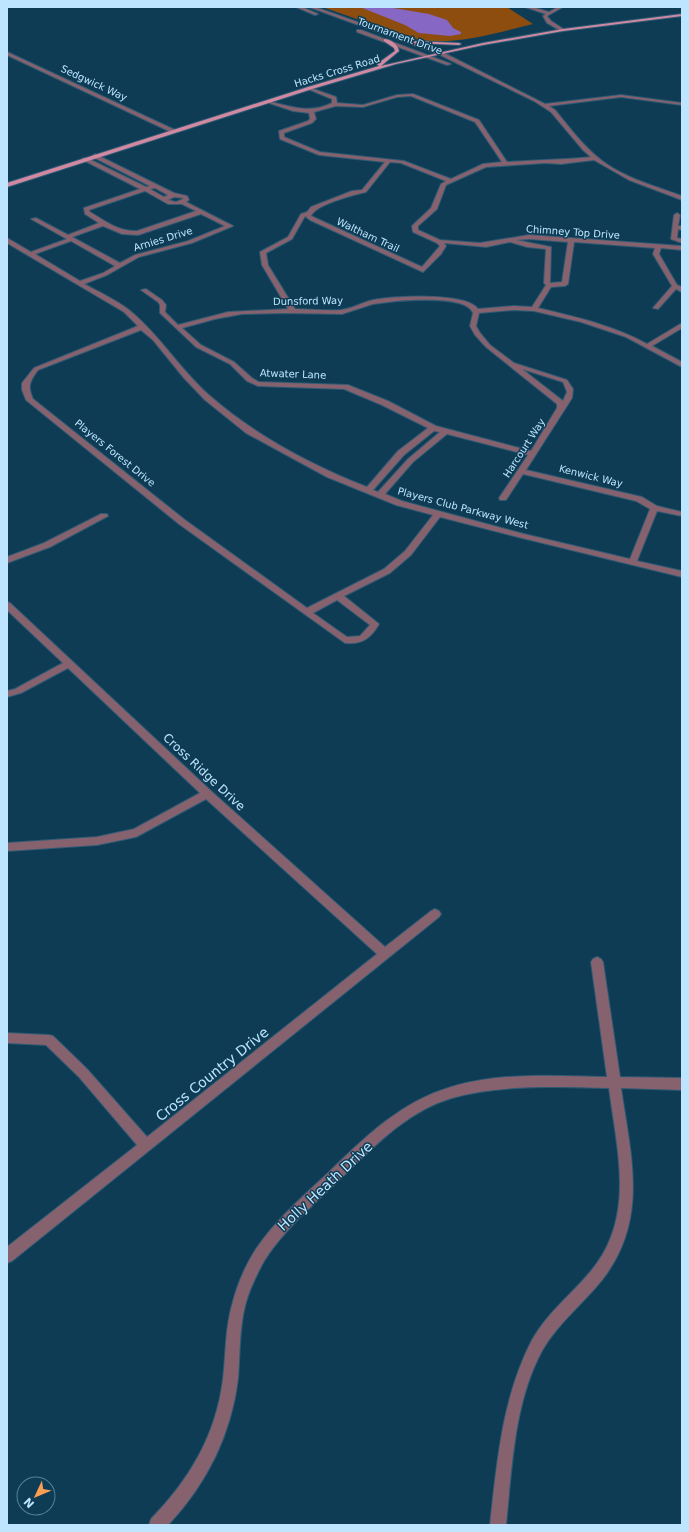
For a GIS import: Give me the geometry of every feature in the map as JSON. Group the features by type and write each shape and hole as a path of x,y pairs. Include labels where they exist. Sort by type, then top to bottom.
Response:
{"main road":[{"name":"Hacks Cross Road","path":"7,185 310,88 373,69 428,55 563,30 682,15"},
{"path":"373,69 397,51 396,48 386,40"},
{"path":"415,42 483,44"}],"street":[{"name":"Tournament Drive","path":"298,7 346,26"},
{"name":"Tournament Drive","path":"311,7 415,42 546,105 595,158 631,179 682,198"},
{"path":"527,7 549,13"},
{"path":"561,7 545,16 549,22 563,30"},
{"name":"Tournament Drive","path":"354,28 496,81"},
{"name":"Sedgwick Way","path":"7,53 173,131"},
{"name":"Sedgwick Way","path":"7,60 114,110"},
{"path":"310,88 334,98 335,104"},
{"path":"268,102 296,111 311,112 324,109 335,104 363,106 397,96 411,95 477,121 506,164"},
{"path":"546,105 621,96 682,104"},
{"path":"311,112 313,119 310,122 280,132 282,138 319,153 402,162 451,181"},
{"path":"158,131 163,134"},
{"path":"95,156 174,195 185,197 186,200 182,202"},
{"path":"439,242 416,231 415,226 434,209 444,184 485,165 553,161 561,162 595,158"},
{"path":"85,159 165,199 169,203 182,202 200,212"},
{"path":"293,311 265,265 264,252 290,238 303,215 309,214 313,208 354,192 364,191 389,160"},
{"path":"103,168 114,165"},
{"path":"128,181 138,177"},
{"path":"155,186 86,209 87,213 128,234 132,234 200,212"},
{"path":"165,199 174,195"},
{"name":"Arnies Drive","path":"80,283 100,277 137,256 190,242 230,226 200,212"},
{"name":"Waltham Trail","path":"309,214 312,220 423,270 439,253 443,246 439,242"},
{"path":"677,215 674,239 682,241"},
{"path":"34,219 119,265"},
{"path":"28,252 105,223"},
{"path":"675,228 682,228"},
{"name":"Chimney Top Drive","path":"439,242 447,241 485,245 529,237 682,248"},
{"name":"Players Club Parkway West","path":"7,240 126,311 155,339 186,377 208,398 249,431 330,475 399,503 522,536 634,561 682,574"},
{"path":"508,240 527,245 549,248 547,283 549,285"},
{"path":"549,285 565,284 571,240"},
{"path":"658,247 656,254 675,286 682,290"},
{"path":"534,309 549,285"},
{"path":"656,308 675,286"},
{"name":"Atwater Lane","path":"144,290 160,301 163,305 162,312 191,340 204,350 227,360 236,366 248,380 258,384 345,387 384,403 433,428 446,431"},
{"name":"Dunsford Way","path":"177,327 197,320 227,314 254,311 342,312 378,301 441,299 463,302 471,306 476,311"},
{"path":"476,311 514,308 534,309 583,320 628,336 682,365"},
{"name":"Harcourt Way","path":"476,311 473,326 477,334 488,346 561,403 561,408"},
{"path":"648,346 681,326"},
{"name":"Players Forest Drive","path":"142,327 36,369 26,382 25,390 30,400 182,522 345,640 355,642 369,635 375,624 338,596"},
{"name":"Harcourt Way","path":"503,498 533,454 561,408 571,396 570,387 565,381 511,363"},
{"path":"369,490 394,460 433,428"},
{"path":"380,495 420,451 446,431 533,454"},
{"path":"408,447 420,451"},
{"path":"394,460 407,464"},
{"name":"Kenwick Way","path":"522,471 639,499 654,508 682,514"},
{"path":"634,561 654,508"},
{"path":"307,612 387,571 408,553 439,513"},
{"path":"7,560 47,545 104,516"},
{"name":"Cross Ridge Drive","path":"7,605 207,794 385,954"},
{"path":"7,694 18,691 70,663"},
{"path":"7,847 97,841 136,833 207,794"},
{"name":"Cross Country Drive","path":"7,1256 435,914"},
{"path":"498,1525 515,1398 528,1366 538,1343 554,1320 604,1268 614,1250 622,1228 627,1180 615,1082 597,962"},
{"path":"7,1038 49,1040 83,1073 146,1146"},
{"name":"Holly Heath Drive","path":"157,1525 179,1501 203,1466 213,1446 226,1406 230,1381 234,1324 242,1292 253,1266 262,1251 289,1218 387,1128 418,1106 436,1098 474,1086 494,1084 615,1082 682,1084"}],"shaded area":[{"path":"322,7 507,7 533,24 474,38 429,41 415,39"},
{"path":"360,7 387,7 429,14 447,20 453,28 461,32 461,34 450,36 419,33 405,25"}]}
